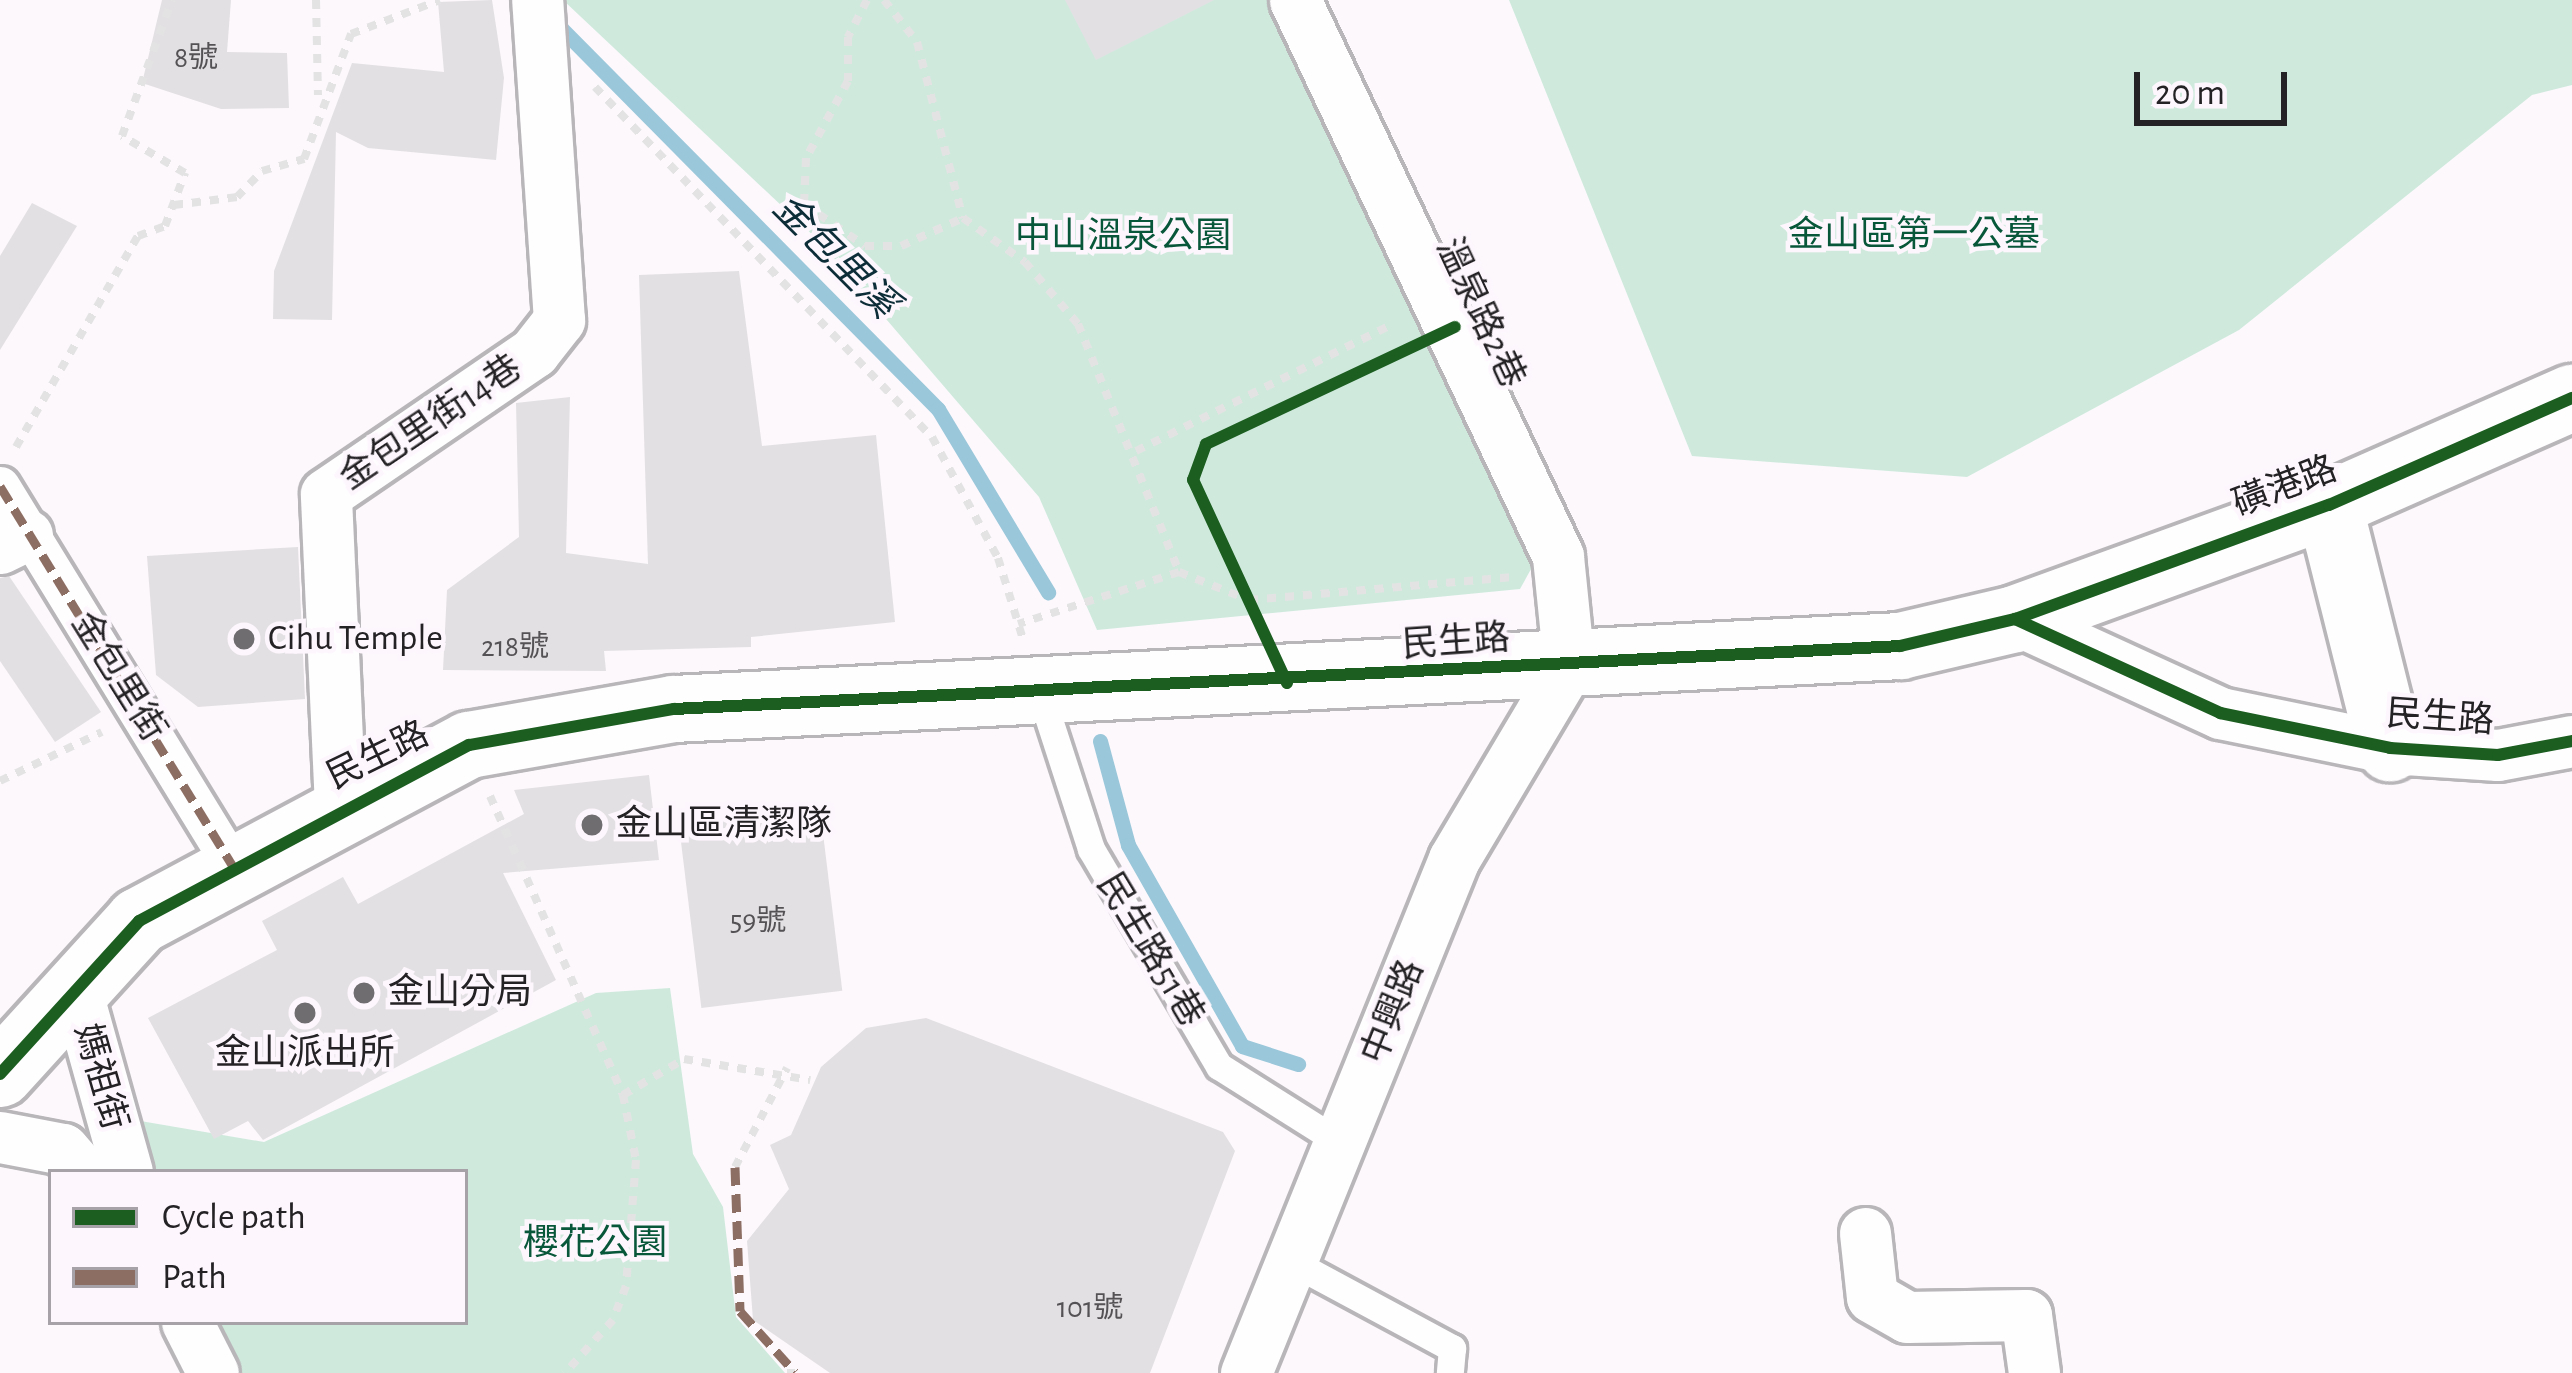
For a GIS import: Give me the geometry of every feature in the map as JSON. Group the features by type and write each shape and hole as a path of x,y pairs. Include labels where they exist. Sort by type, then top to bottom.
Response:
{"street":[{"name":"溫泉路2巷","path":"1295,0 1455,327 1561,582 1569,665"},
{"name":"金包里街14巷","path":"340,806 326,494 534,352 559,320 538,26"},
{"name":"磺港路","path":"2015,619 2329,505 2572,398"},
{"name":"金包里街","path":"6,470 14,541 142,713 234,868"},
{"path":"2329,505 2390,748"},
{"name":"民生路","path":"0,1074 74,982 139,921 340,806 469,745 674,709 1287,683 1900,646 2015,619 2220,713 2390,748 2498,755 2572,741"},
{"name":"中興路","path":"1246,1373 1454,859 1569,665"},
{"name":"媽祖街","path":"74,982 126,1169"},
{"name":"媽祖街","path":"0,1137 63,1149 80,1169"},
{"path":"1865,1233 1872,1297 1907,1317 2026,1316 2034,1373"},
{"path":"189,1325 213,1373"}],"lane":[{"name":"民生路51巷","path":"1041,694 1091,849 1219,1066 1341,1142"},
{"path":"1292,1262 1452,1348 1450,1373"}],"path":[{"path":"6,470 138,236 165,226 185,173 122,136 172,0"},
{"path":"316,0 319,102"},
{"path":"173,205 237,197 262,171 304,159 319,102 351,34 440,0"},
{"path":"867,0 848,38 848,81 806,158 804,204 865,246 901,246 963,218"},
{"path":"884,0 917,42 963,218 1025,262 1078,324 1136,451 1179,572"},
{"path":"538,26 932,437 998,558 1041,694"},
{"path":"1136,451 1418,312"},
{"path":"1018,623 1179,572 1249,600 1509,576 1561,582"},
{"path":"1240,580 1287,683"},
{"path":"0,781 142,713"},
{"path":"469,745 623,1095 636,1160 626,1286 613,1320 565,1373"},
{"path":"623,1095 684,1059 787,1068 810,1080"},
{"path":"735,1167 787,1068"}],"green space":[{"name":"中山溫泉公園","path":"563,0 1269,0 1536,560 1520,589 1097,630 1039,497 819,241"},
{"name":"金山區第一公墓","path":"1509,0 2572,0 2572,85 2532,95 2239,330 1967,477 1692,456"},
{"name":"櫻花公園","path":"670,988 693,1154 723,1207 736,1317 785,1373 239,1373 214,1325 468,1325 468,1169 136,1169 123,1118 264,1142 596,993"}],"building":[{"path":"162,0 231,0 227,52 287,53 289,108 221,109 142,83"},
{"path":"492,0 504,78 496,160 368,148 336,132 332,320 273,319 274,271 352,63 444,72 438,2"},
{"path":"1065,0 1214,0 1096,60"},
{"path":"32,203 77,226 0,350 0,256"},
{"path":"739,271 762,446 876,435 895,622 751,637 751,647 604,651 606,671 443,670 447,590 519,537 516,403 570,397 566,553 648,564 639,275"},
{"path":"298,547 305,699 198,707 156,675 147,556"},
{"path":"9,576 101,712 55,742 0,661 0,578"},
{"name":"金山分局","path":"649,775 659,860 503,873 556,980 263,1140 248,1121 214,1139 148,1018 277,950 262,921 343,877 358,904 524,814 514,790"},
{"path":"820,809 842,991 701,1008 679,826"},
{"path":"926,1018 1223,1132 1235,1151 1150,1373 830,1373 753,1320 747,1241 789,1189 770,1145 791,1135 821,1067 866,1028"}],"waterway":[{"name":"金包里溪","path":"552,19 938,409 1048,592"},
{"name":"金包里溪","path":"1100,741 1128,845 1242,1046 1298,1064"}],"marked path":[{"path":"0,486 234,868"},
{"path":"735,1167 740,1311 795,1372"}],"cycle path":[{"path":"1287,683 1193,480 1206,444 1455,327"},
{"path":"0,1074 139,921 469,745 674,709 1900,646 2015,619 2329,505 2572,398"},
{"path":"2015,619 2220,713 2390,748 2498,755 2572,741"}],"place":[{"name":"Cihu Temple","path":"244,639"},
{"name":"金山區清潔隊","path":"592,825"},
{"name":"金山分局","path":"364,993"},
{"name":"金山派出所","path":"305,1013"}]}
